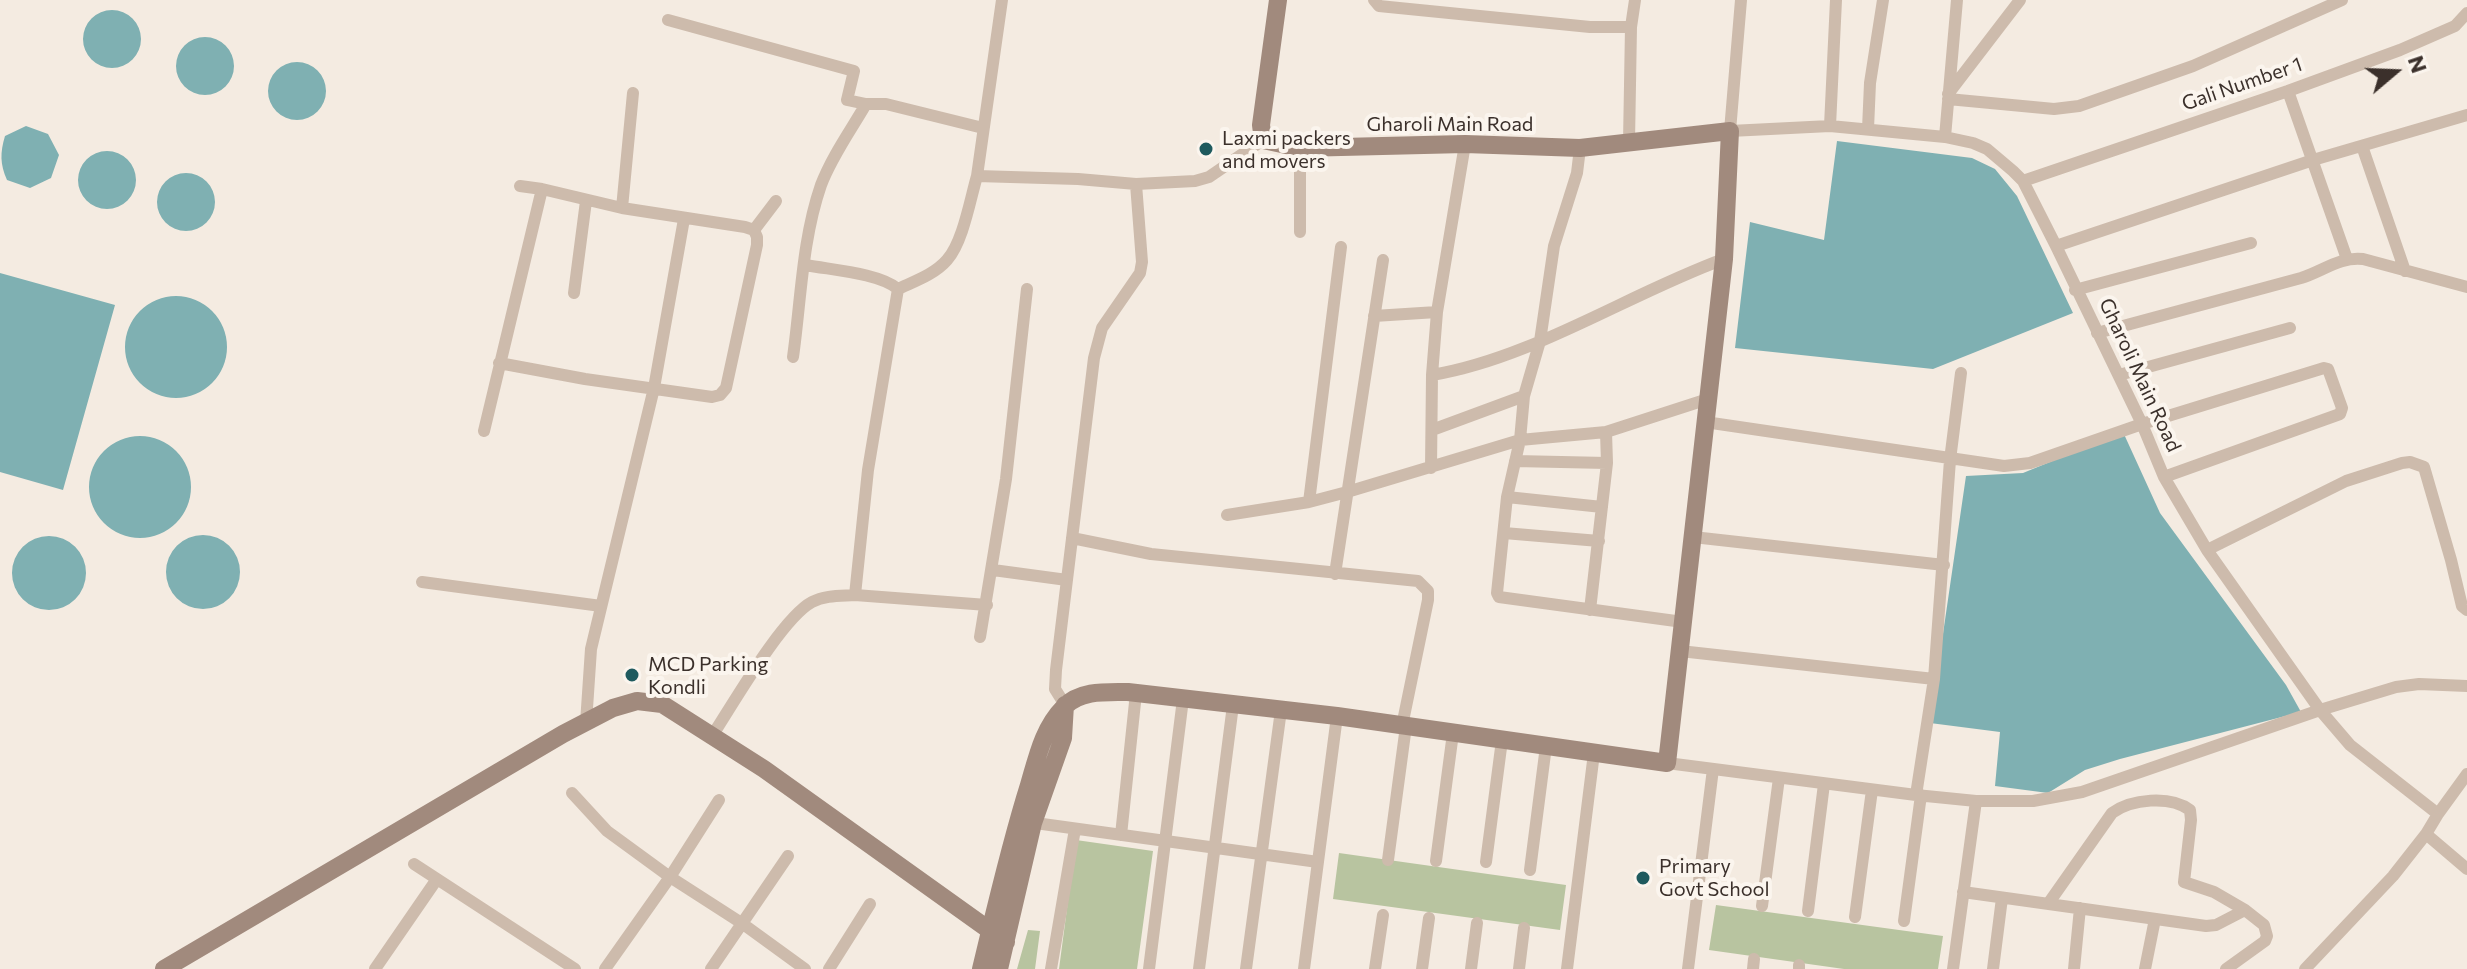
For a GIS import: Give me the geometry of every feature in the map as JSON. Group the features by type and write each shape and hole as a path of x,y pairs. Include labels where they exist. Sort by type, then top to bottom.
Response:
{"street":[{"path":"898,289 935,270 948,259 956,245 977,176 1002,0"},
{"path":"977,176 1136,184 1202,180 1263,140 1261,125 1278,0"},
{"path":"1360,0 1374,1 1379,6 1590,27 1631,27"},
{"path":"1629,142 1631,27 1635,0"},
{"path":"1667,763 1724,259 1741,0"},
{"path":"1830,126 1836,0"},
{"path":"1868,129 1870,83 1883,0"},
{"path":"1945,137 1957,0"},
{"path":"1948,96 2020,0"},
{"path":"1948,96 2054,109 2079,106 2193,66 2342,0"},
{"name":"Gali Number 1","path":"2023,181 2400,50 2455,26 2467,13"},
{"path":"668,20 854,71 847,100 886,104 983,128"},
{"path":"2288,91 2347,259"},
{"path":"622,208 633,93"},
{"path":"793,357 806,247 822,184 866,104"},
{"path":"2056,246 2313,160 2467,115"},
{"name":"Gharoli Main Road","path":"1263,140 1300,148 1465,144 1580,148 1730,131 1830,126 1945,137 1987,149 2023,181 2119,375 2164,477 2207,550 2320,710 2350,745 2438,814"},
{"path":"1431,468 1432,375 1437,312 1465,144"},
{"path":"2362,146 2405,271"},
{"path":"1300,148 1300,232"},
{"path":"1580,148 1577,173 1554,246 1540,341 1524,396 1520,440 1507,497 1497,593 1499,597 1683,622"},
{"path":"981,969 998,936 1025,822 1063,738 1065,705 1055,689 1056,670 1096,342 1102,328 1140,273 1142,262 1136,184"},
{"path":"520,186 622,208 754,230"},
{"path":"484,431 542,189"},
{"path":"574,293 586,201"},
{"path":"499,363 712,397 720,395 726,388 757,245 754,230 776,201"},
{"path":"586,723 591,649 654,388 684,219"},
{"path":"2075,290 2251,243"},
{"path":"1309,502 1341,247"},
{"path":"1432,375 1540,341 1724,259"},
{"path":"2097,333 2301,278 2347,259 2363,259 2467,287"},
{"path":"1335,574 1383,260"},
{"path":"806,265 879,279 892,283 898,289"},
{"path":"855,595 868,470 898,289"},
{"path":"980,637 993,570 1027,289"},
{"path":"1374,316 1437,312"},
{"path":"2119,375 2290,328"},
{"path":"1705,422 2004,466 2030,463 2142,424 2328,369 2342,408 2340,414 2164,477"},
{"path":"1904,921 1934,679 1950,460 1961,373"},
{"path":"1432,430 1524,396"},
{"path":"1227,515 1309,502 1520,440 1606,432 1708,399"},
{"path":"1590,610 1607,463 1606,432"},
{"path":"1515,461 1607,463"},
{"path":"2207,550 2346,481 2402,463 2416,463 2424,467 2462,606 2467,610"},
{"path":"1507,497 1602,507"},
{"path":"1504,533 1599,541"},
{"path":"1693,537 1944,565"},
{"path":"1072,538 1151,554 1418,581 1428,591 1404,726 1388,860"},
{"path":"993,570 1067,580"},
{"path":"422,582 601,606"},
{"path":"712,736 790,619 812,602 855,595 987,605"},
{"path":"1680,651 1934,679"},
{"path":"1065,705 1099,692 1136,693 1337,716 1872,790 1976,801 2033,801 2082,792 2396,687 2419,684 2467,686"},
{"path":"1121,835 1136,693"},
{"path":"1149,969 1183,699"},
{"path":"164,969 586,723 613,708 637,701 662,704 764,769 998,936"},
{"path":"1199,969 1233,705"},
{"path":"1246,969 1281,710"},
{"path":"1304,969 1337,716"},
{"path":"1436,861 1453,733"},
{"path":"1486,862 1502,740"},
{"path":"1530,870 1546,746"},
{"path":"1567,969 1594,753"},
{"path":"1688,969 1713,769"},
{"path":"2305,969 2393,876 2467,774"},
{"path":"1762,906 1779,778"},
{"path":"1808,911 1824,784"},
{"path":"1855,917 1872,790"},
{"path":"572,793 607,831 805,969"},
{"path":"605,969 670,877 719,800"},
{"path":"1953,969 1976,801"},
{"path":"2048,904 2112,813 2122,806 2140,802 2175,803 2190,810 2184,882 2214,892 2264,925 2265,941 2226,969"},
{"path":"1025,822 1318,862"},
{"path":"1051,969 1075,829"},
{"path":"2426,834 2467,869"},
{"path":"711,969 788,856"},
{"path":"414,864 575,969"},
{"path":"381,967 437,879"},
{"path":"1963,892 2211,926 2245,910"},
{"path":"1993,969 2002,898"},
{"path":"829,969 870,904"},
{"path":"2074,969 2080,908"},
{"path":"1375,969 1383,915"},
{"path":"1422,969 1429,918"},
{"path":"2145,969 2155,919"},
{"path":"1471,969 1477,923"},
{"path":"1519,969 1524,928"},
{"path":"998,936 999,969"}],"green space":[{"path":"1076,840 1153,851 1137,969 1059,969"},
{"path":"1339,853 1566,885 1560,930 1333,899"},
{"path":"1716,905 1943,936 1938,969 1844,969 1709,950"},
{"path":"1028,930 1040,931 1035,969 1017,969"}],"water":[{"path":"112,10 133,18 141,39 133,60 112,68 91,60 83,39 91,18"},
{"path":"205,37 226,45 234,66 226,87 205,95 184,87 176,66 184,45"},
{"path":"297,62 318,70 326,91 318,112 297,120 276,112 268,91 276,70"},
{"path":"26,126 48,134 59,155 51,178 30,188 7,180 2,158 5,136"},
{"path":"1837,141 1972,158 1995,169 2017,196 2073,313 1933,369 1735,348 1750,222 1824,240"},
{"path":"107,151 128,159 136,180 128,201 107,209 86,201 78,180 86,159"},
{"path":"186,173 207,181 215,202 207,223 186,231 165,223 157,202 165,181"},
{"path":"0,273 115,305 63,490 0,472"},
{"path":"176,296 196,300 212,311 223,327 227,347 223,367 212,383 196,394 176,398 156,394 140,383 129,367 125,347 129,327 140,311 156,300"},
{"path":"2123,432 2160,513 2286,685 2301,712 2085,770 2048,793 1995,786 2000,732 1930,723 1966,476 2023,473"},
{"path":"140,436 160,440 176,451 187,467 191,487 187,507 176,523 160,534 140,538 120,534 104,523 93,507 89,487 93,467 104,451 120,440"},
{"path":"196,535 210,535 224,541 234,551 240,572 234,593 224,603 210,609 196,609 182,603 172,593 166,579 166,565 172,551 182,541"},
{"path":"42,536 56,536 70,542 80,552 86,573 80,594 70,604 56,610 42,610 28,604 18,594 12,580 12,566 18,552 28,542"}],"place":[{"name":"Laxmi packers and movers","path":"1206,149"},
{"name":"MCD Parking Kondli","path":"632,675"},
{"name":"Primary Govt School","path":"1643,878"}]}
